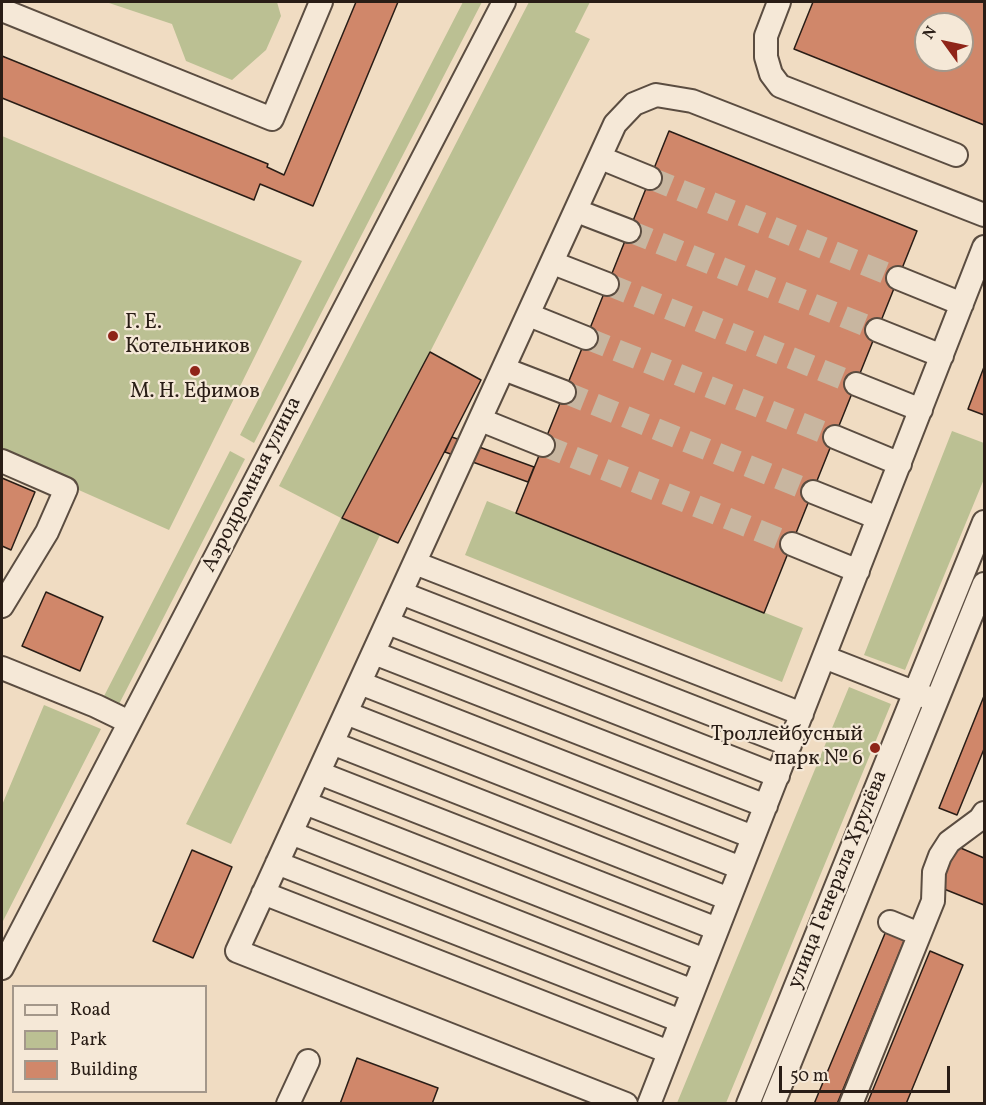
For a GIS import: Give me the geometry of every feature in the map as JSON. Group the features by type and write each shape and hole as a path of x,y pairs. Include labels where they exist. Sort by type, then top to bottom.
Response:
{"street":[{"path":"2,10 272,119 321,2"},
{"name":"Аэродромная улица","path":"2,968 504,2"},
{"path":"779,2 766,36 766,57 771,74 780,86 956,155"},
{"path":"626,1104 237,951 615,124 634,104 656,95 703,105 984,215"},
{"path":"601,158 650,178"},
{"path":"577,210 629,231"},
{"path":"649,1104 984,247"},
{"path":"553,263 607,284"},
{"path":"898,278 962,304"},
{"path":"529,315 586,338"},
{"path":"877,330 942,356"},
{"path":"504,369 564,392"},
{"path":"856,384 921,410"},
{"path":"481,420 543,445"},
{"path":"835,437 900,464"},
{"path":"2,461 66,489 47,532 2,606"},
{"path":"813,492 878,518"},
{"name":"улица Генерала Хрулёва","path":"748,1104 984,522"},
{"path":"792,544 858,571"},
{"path":"415,563 802,714"},
{"name":"улица Генерала Хрулёва","path":"774,1104 984,584"},
{"path":"402,593 790,745"},
{"path":"388,623 778,776"},
{"path":"374,653 766,806"},
{"path":"824,657 937,701"},
{"path":"2,668 96,706 129,722"},
{"path":"360,683 753,837"},
{"path":"346,713 741,868"},
{"path":"332,743 729,898"},
{"path":"319,773 717,929"},
{"path":"305,803 705,960"},
{"path":"851,1104 933,901 934,872 940,856 950,842 980,819 984,813"},
{"path":"291,833 693,991"},
{"path":"277,864 681,1021"},
{"path":"263,893 669,1052"},
{"path":"831,899 853,908"},
{"path":"890,922 920,934"},
{"path":"288,1104 308,1061"}],"green space":[{"path":"106,2 277,2 281,16 266,50 232,80 186,61 172,24"},
{"path":"463,2 482,2 254,443 240,435"},
{"path":"529,2 590,2 575,32 590,39 430,352 342,517 380,535 231,844 186,824 341,518 279,486"},
{"path":"2,136 302,261 169,530 2,456"},
{"path":"952,431 984,443 984,479 905,670 864,655"},
{"path":"230,451 245,459 117,708 102,700"},
{"path":"487,501 803,628 782,682 465,555"},
{"path":"849,687 891,704 726,1103 677,1103"},
{"path":"44,705 101,729 2,923 2,805"}],"building":[{"path":"356,2 398,2 313,206 260,184 254,200 2,98 2,56 268,164 267,167 284,175"},
{"path":"813,2 984,2 984,125 794,49"},
{"path":"669,131 917,231 764,613 516,513"},
{"path":"430,352 481,380 398,543 342,518"},
{"path":"984,367 984,415 968,409"},
{"path":"452,437 534,467 528,482 445,452"},
{"path":"2,478 35,492 11,550 2,546"},
{"path":"46,592 103,617 80,671 22,646"},
{"path":"984,696 984,749 957,815 939,808"},
{"path":"956,846 984,858 984,905 939,887"},
{"path":"192,850 232,867 193,958 153,941"},
{"path":"886,931 905,939 837,1104 814,1104"},
{"path":"930,951 963,965 906,1104 867,1104"},
{"path":"357,1058 438,1088 432,1104 340,1104"}],"tunnel":[{"path":"650,178 898,278"},
{"path":"629,231 877,330"},
{"path":"607,284 856,384"},
{"path":"586,338 835,437"},
{"path":"564,392 813,492"},
{"path":"543,445 792,544"}],"place":[{"name":"Г. Е. Котельников","path":"113,336"},
{"name":"М. Н. Ефимов","path":"195,371"},
{"name":"Троллейбусный парк № 6","path":"875,748"}]}
